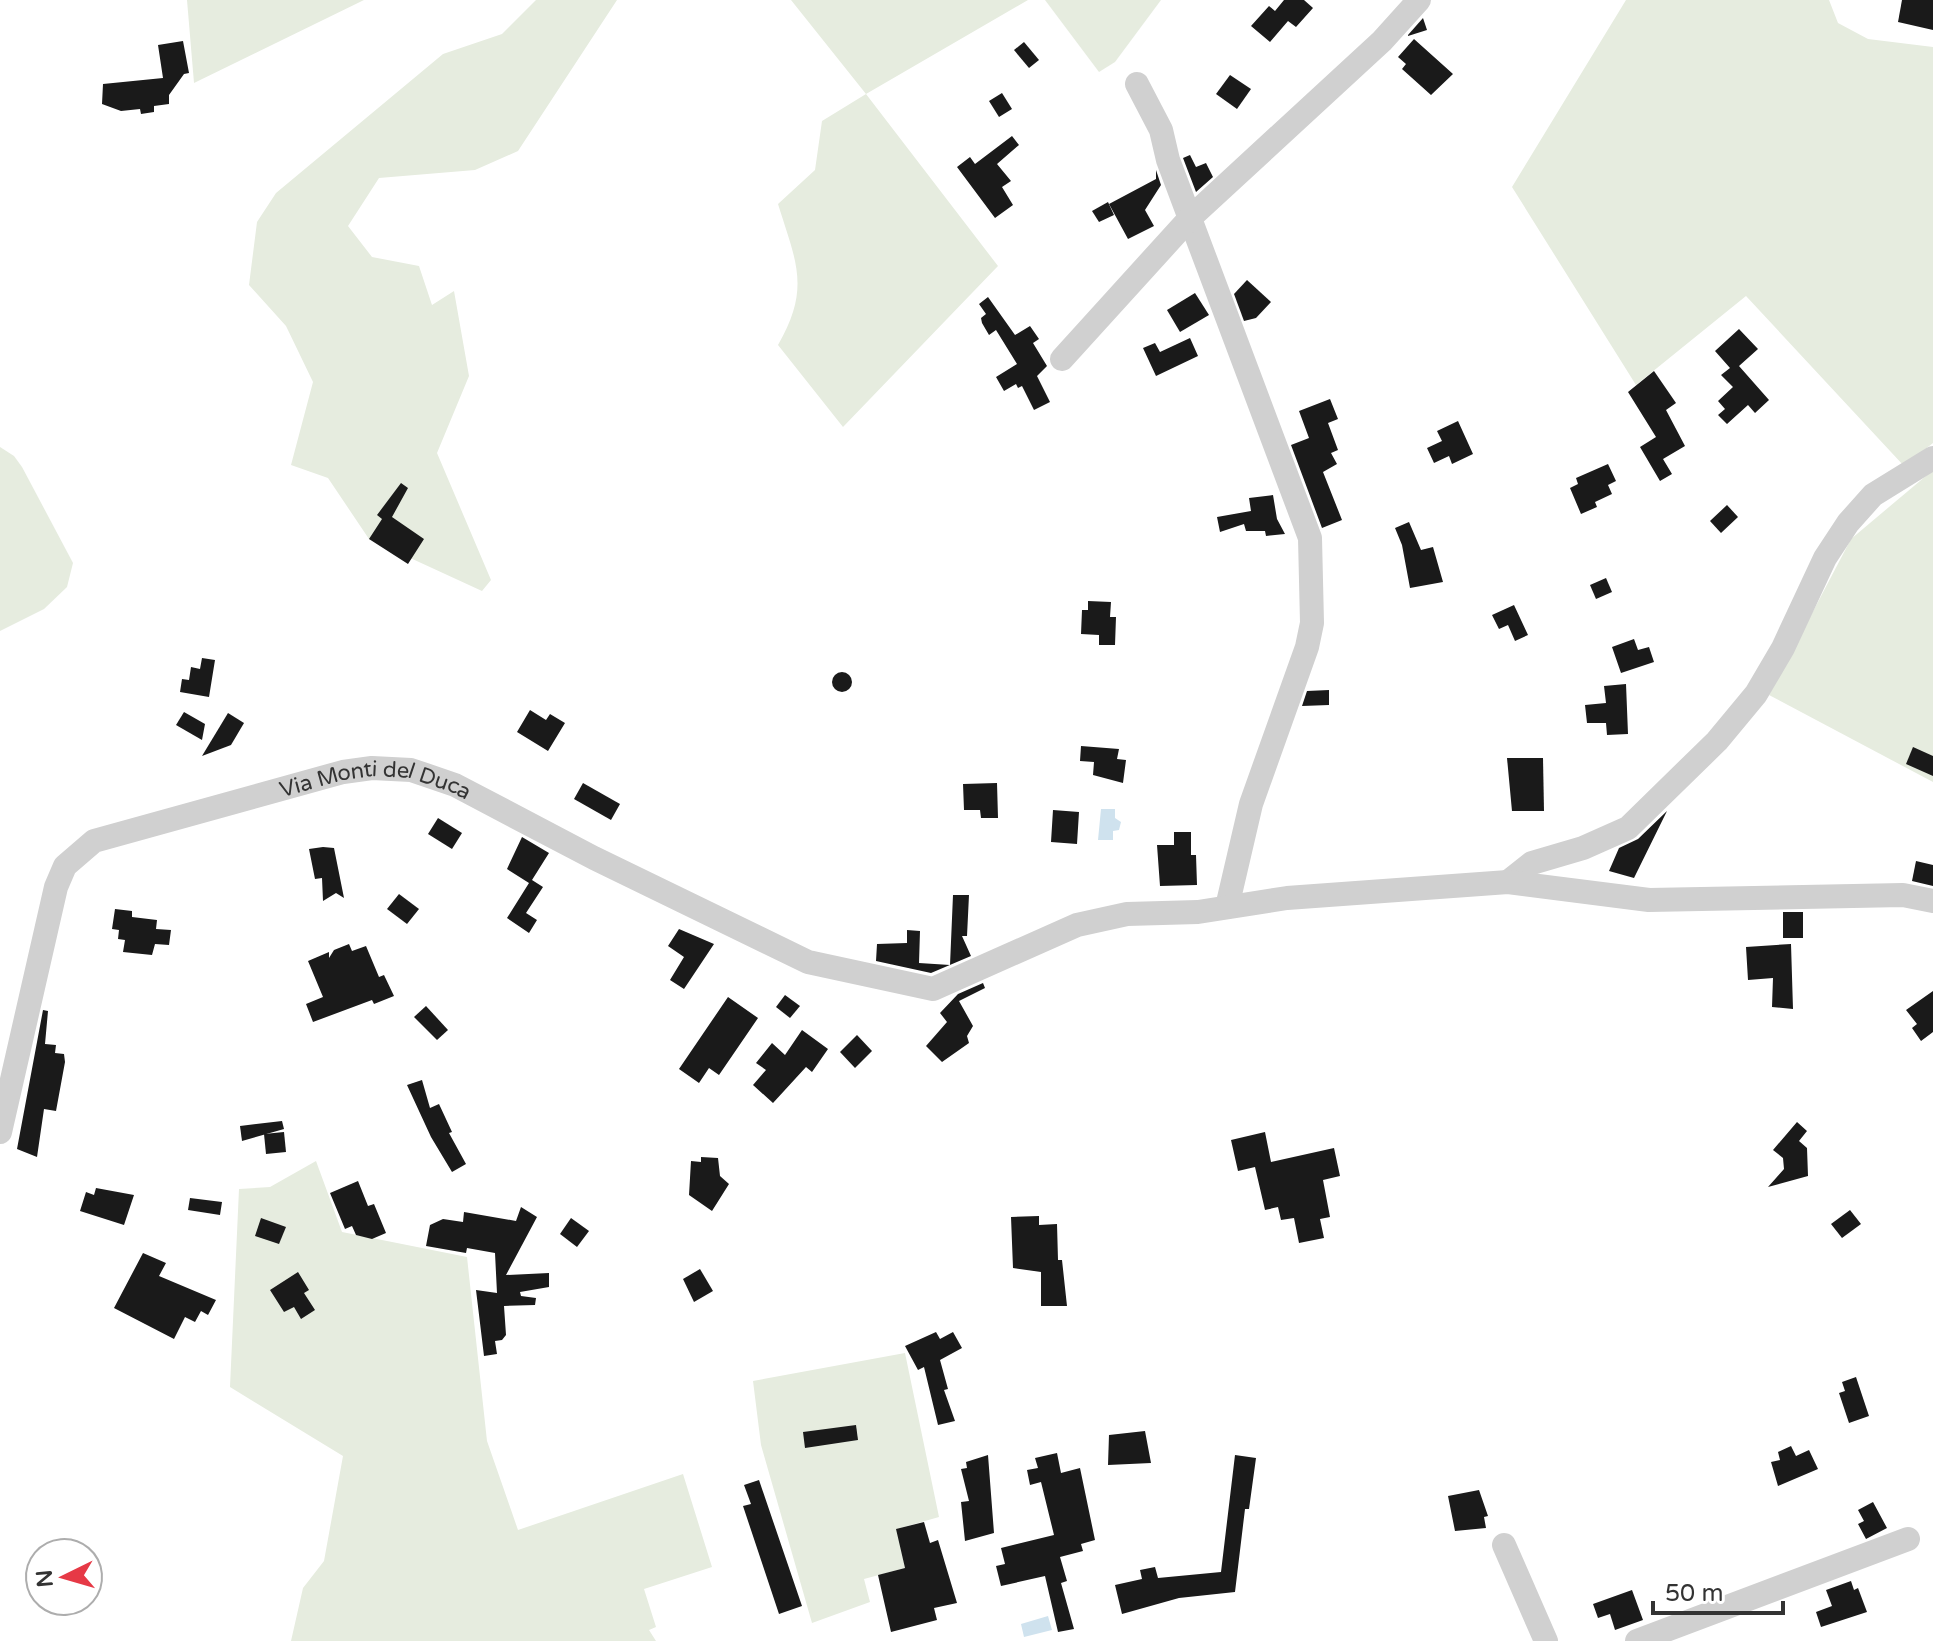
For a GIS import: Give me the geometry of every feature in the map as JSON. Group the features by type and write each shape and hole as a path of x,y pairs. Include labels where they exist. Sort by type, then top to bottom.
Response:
{"street":[{"path":"1062,359 1190,218 1382,41 1419,0"},
{"path":"1137,84 1161,130 1168,160 1310,538 1312,623 1307,647 1251,804 1227,907 1287,898 1508,882 1649,900 1903,895 1933,901"},
{"path":"1508,882 1532,863 1583,848 1628,828 1717,741 1756,694 1783,648 1825,558 1848,523 1873,495 1933,458"},
{"name":"Via Monti del Duca","path":"0,1132 56,887 65,866 78,852 118,832 343,772 372,768 411,770 455,785 594,858 808,962 933,989 1077,925 1127,914 1157,916 1227,907"},
{"path":"1637,1641 1908,1539"},
{"path":"1504,1545 1546,1641"}],"shaded area":[{"path":"187,0 364,0 194,83"},
{"path":"536,0 617,0 518,151 475,170 379,178 348,226 372,257 419,266 432,305 454,291 469,376 437,453 491,580 482,591 369,539 328,478 291,465 313,382 286,326 249,285 257,222 276,193 443,54 502,34"},
{"path":"791,0 1028,0 866,94"},
{"path":"1045,0 1161,0 1115,62 1099,72"},
{"path":"1626,0 1829,0 1838,23 1868,39 1933,47 1933,443 1904,466 1746,296 1636,385 1512,187"},
{"path":"866,94 998,266 843,427 778,345 794,307 797,275 778,204 815,170 822,121"},
{"path":"0,447 14,456 22,467 73,563 67,587 44,609 0,631"},
{"path":"1933,470 1933,782 1769,695 1851,539"},
{"path":"316,1161 342,1232 467,1257 487,1441 518,1530 683,1474 712,1567 644,1589 656,1627 649,1630 656,1641 291,1641 303,1588 324,1561 343,1456 230,1387 239,1189 270,1187"},
{"path":"905,1353 939,1517 897,1529 905,1568 864,1579 870,1602 812,1623 761,1445 753,1381"}],"water":[{"path":"1101,809 1115,809 1115,818 1121,822 1119,830 1113,831 1113,840 1098,840"},
{"path":"1048,1616 1052,1630 1024,1637 1021,1624"}],"building":[{"path":"1284,0 1304,0 1313,8 1296,27 1288,21 1270,42 1251,26 1269,6 1275,11"},
{"path":"1902,0 1933,0 1933,30 1898,22"},
{"path":"1423,18 1427,30 1408,36 1408,35"},
{"path":"1414,39 1453,74 1431,95 1402,69 1406,64 1398,57"},
{"path":"183,41 189,73 184,74 169,95 169,104 154,106 154,112 141,114 140,109 121,111 102,104 103,84 163,78 158,45"},
{"path":"1024,42 1039,60 1029,68 1014,50"},
{"path":"1230,75 1251,89 1237,109 1216,94"},
{"path":"1002,93 1012,109 999,117 989,101"},
{"path":"1012,136 1019,145 997,164 1011,181 1002,187 1013,205 995,218 957,167 970,157 975,164"},
{"path":"1190,155 1196,167 1206,163 1213,177 1196,192 1183,158"},
{"path":"1156,170 1161,185 1145,210 1154,226 1128,239 1109,204 1156,179"},
{"path":"1108,202 1114,215 1099,222 1092,211"},
{"path":"1247,280 1271,302 1256,318 1244,321 1234,294"},
{"path":"1195,293 1209,315 1180,332 1167,310"},
{"path":"988,297 1015,335 1030,326 1039,339 1033,343 1047,366 1037,376 1050,402 1034,410 1022,386 1018,388 1016,384 1004,391 996,377 1017,364 996,330 989,335 982,323 981,318 986,314 979,304"},
{"path":"1739,329 1758,349 1739,366 1769,400 1755,413 1748,405 1727,424 1718,415 1725,409 1718,401 1733,387 1721,375 1730,368 1715,351"},
{"path":"1190,338 1198,356 1156,376 1143,348 1155,343 1160,352"},
{"path":"1654,371 1676,403 1666,410 1685,446 1663,459 1672,474 1660,481 1640,447 1656,437 1628,392"},
{"path":"1330,399 1338,419 1328,423 1338,450 1331,453 1337,464 1323,472 1342,520 1322,528 1291,445 1309,438 1299,411"},
{"path":"1458,421 1473,454 1452,464 1449,456 1434,463 1427,448 1442,441 1437,431"},
{"path":"1608,464 1616,481 1608,485 1612,494 1595,502 1597,507 1581,514 1570,488 1578,484 1576,478"},
{"path":"401,483 408,488 392,517 424,539 408,564 369,539 382,519 377,515"},
{"path":"1273,495 1277,519 1285,534 1266,536 1265,531 1246,531 1244,524 1220,532 1217,517 1251,511 1249,498"},
{"path":"1727,505 1738,517 1721,533 1710,521"},
{"path":"1409,522 1421,550 1433,547 1443,582 1410,588 1402,545 1395,528"},
{"path":"1606,578 1612,592 1596,599 1590,585"},
{"path":"1088,601 1111,602 1110,617 1116,617 1115,645 1099,645 1099,635 1081,634 1082,610 1088,610"},
{"path":"1514,605 1528,635 1515,641 1508,625 1499,629 1492,615"},
{"path":"1634,639 1638,650 1649,647 1654,662 1621,673 1612,647"},
{"path":"202,658 215,660 209,697 180,692 182,679 189,680 191,667 200,669"},
{"path":"842,672 849,675 852,682 849,689 842,692 835,689 832,682 835,675"},
{"path":"1626,684 1628,734 1607,735 1606,723 1587,723 1585,705 1606,703 1604,686"},
{"path":"1329,690 1329,705 1302,706 1307,691"},
{"path":"530,710 546,720 550,714 565,723 548,751 517,732"},
{"path":"184,712 205,724 202,740 176,725"},
{"path":"228,713 244,723 231,745 202,756"},
{"path":"1081,746 1119,749 1117,759 1126,760 1123,783 1093,775 1094,762 1080,761"},
{"path":"1913,747 1933,756 1933,776 1906,764"},
{"path":"1507,758 1543,758 1544,811 1512,811"},
{"path":"583,783 620,804 611,820 574,799"},
{"path":"997,783 998,818 981,818 980,810 964,810 963,784"},
{"path":"1053,810 1079,812 1077,844 1051,842"},
{"path":"1667,811 1634,878 1609,871 1619,848 1638,839"},
{"path":"438,818 462,833 452,849 428,834"},
{"path":"1174,832 1191,832 1191,855 1196,855 1197,885 1160,886 1157,845 1174,845"},
{"path":"522,837 549,853 532,880 543,887 526,913 537,920 529,933 507,918 529,883 507,869"},
{"path":"334,848 344,898 336,893 323,901 322,878 315,879 309,849"},
{"path":"1916,861 1933,865 1933,886 1912,881"},
{"path":"399,894 419,909 407,924 387,909"},
{"path":"953,895 969,895 967,936 962,936 971,956 950,965"},
{"path":"115,909 132,911 132,917 157,920 156,929 171,930 169,945 155,944 152,955 123,952 125,940 118,939 119,930 112,929"},
{"path":"1783,912 1803,912 1803,938 1783,938"},
{"path":"679,929 714,944 684,989 670,980 684,957 668,946"},
{"path":"907,930 920,931 919,963 950,965 931,973 876,961 877,944 907,943"},
{"path":"349,944 352,951 366,946 379,977 384,975 394,996 374,1004 372,1000 313,1022 306,1004 323,997 308,961 329,952 329,958 334,950"},
{"path":"1791,944 1793,1009 1772,1007 1773,978 1748,980 1746,947"},
{"path":"983,983 985,988 959,1001 973,1026 967,1036 969,1043 942,1062 926,1046 947,1022 940,1013 958,994"},
{"path":"1933,991 1933,1032 1921,1041 1912,1028 1917,1024 1906,1010"},
{"path":"785,995 800,1006 790,1018 776,1007"},
{"path":"728,997 758,1018 719,1075 709,1068 699,1083 679,1069"},
{"path":"426,1006 448,1030 437,1040 414,1017"},
{"path":"43,1010 48,1011 45,1044 56,1045 55,1053 64,1054 65,1062 56,1111 44,1109 37,1157 17,1149"},
{"path":"802,1030 828,1049 812,1072 806,1067 773,1103 753,1085 766,1070 756,1063 772,1043 785,1055"},
{"path":"857,1035 872,1051 855,1068 840,1052"},
{"path":"422,1080 430,1108 439,1104 452,1132 449,1133 466,1164 452,1172 431,1137 407,1085"},
{"path":"282,1121 284,1129 242,1141 240,1126"},
{"path":"1797,1122 1807,1131 1799,1141 1807,1148 1808,1176 1768,1187 1784,1169 1783,1158 1773,1150"},
{"path":"284,1132 286,1152 266,1154 264,1134"},
{"path":"1265,1132 1271,1162 1334,1148 1340,1176 1323,1180 1330,1217 1320,1219 1324,1238 1299,1243 1294,1218 1281,1220 1278,1207 1265,1210 1255,1167 1238,1171 1231,1140"},
{"path":"701,1157 718,1158 720,1176 729,1184 712,1211 689,1195 691,1161 701,1162"},
{"path":"358,1181 368,1206 374,1204 386,1233 372,1239 356,1235 352,1226 345,1229 330,1193"},
{"path":"96,1188 134,1195 124,1225 80,1211 86,1192 94,1195"},
{"path":"190,1198 222,1202 220,1215 188,1210"},
{"path":"521,1207 537,1217 506,1275 549,1273 549,1287 520,1292 521,1296 536,1298 535,1305 504,1306 506,1335 502,1340 495,1341 497,1354 484,1356 476,1290 497,1293 495,1253 467,1248 466,1253 426,1246 430,1225 443,1219 463,1222 464,1212 516,1221"},
{"path":"1850,1210 1861,1224 1842,1238 1831,1224"},
{"path":"1039,1216 1039,1225 1057,1224 1058,1260 1062,1260 1067,1306 1041,1306 1041,1272 1013,1268 1011,1217"},
{"path":"261,1218 286,1227 279,1244 255,1236"},
{"path":"571,1218 589,1231 577,1247 560,1234"},
{"path":"143,1253 166,1263 159,1276 216,1300 208,1315 201,1311 195,1322 185,1317 174,1339 114,1308"},
{"path":"700,1269 713,1291 694,1302 683,1279"},
{"path":"298,1272 309,1290 304,1293 315,1310 301,1319 294,1307 284,1312 270,1290"},
{"path":"936,1332 940,1339 953,1332 962,1348 940,1360 948,1389 944,1390 955,1421 938,1425 924,1367 918,1370 905,1346"},
{"path":"1856,1377 1869,1416 1849,1423 1839,1393 1845,1391 1842,1382"},
{"path":"856,1425 858,1440 805,1448 803,1432"},
{"path":"1145,1431 1151,1463 1108,1465 1109,1435"},
{"path":"1791,1446 1796,1456 1809,1450 1818,1469 1778,1486 1771,1462 1780,1460 1778,1452"},
{"path":"1057,1453 1061,1473 1080,1468 1095,1540 1081,1544 1083,1551 1060,1557 1067,1581 1061,1583 1074,1629 1058,1632 1045,1576 1001,1586 996,1566 1005,1564 1001,1548 1054,1535 1041,1482 1030,1485 1027,1470 1038,1468 1035,1458"},
{"path":"988,1455 994,1533 965,1541 961,1502 969,1501 961,1469 967,1468 966,1462"},
{"path":"1235,1455 1256,1458 1249,1509 1245,1509 1235,1592 1179,1598 1122,1614 1115,1585 1142,1579 1140,1570 1155,1567 1158,1578 1221,1572"},
{"path":"759,1480 802,1606 779,1614 743,1506 751,1504 744,1485"},
{"path":"1479,1490 1488,1516 1484,1517 1486,1528 1455,1531 1448,1496"},
{"path":"1873,1502 1887,1528 1866,1539 1858,1524 1864,1521 1858,1510"},
{"path":"924,1522 930,1543 938,1540 957,1603 934,1608 937,1620 891,1632 878,1575 905,1568 896,1529"},
{"path":"1851,1581 1854,1590 1858,1588 1867,1612 1821,1627 1816,1612 1832,1606 1826,1590"},
{"path":"1632,1590 1643,1620 1615,1630 1610,1614 1598,1618 1593,1604"}]}
